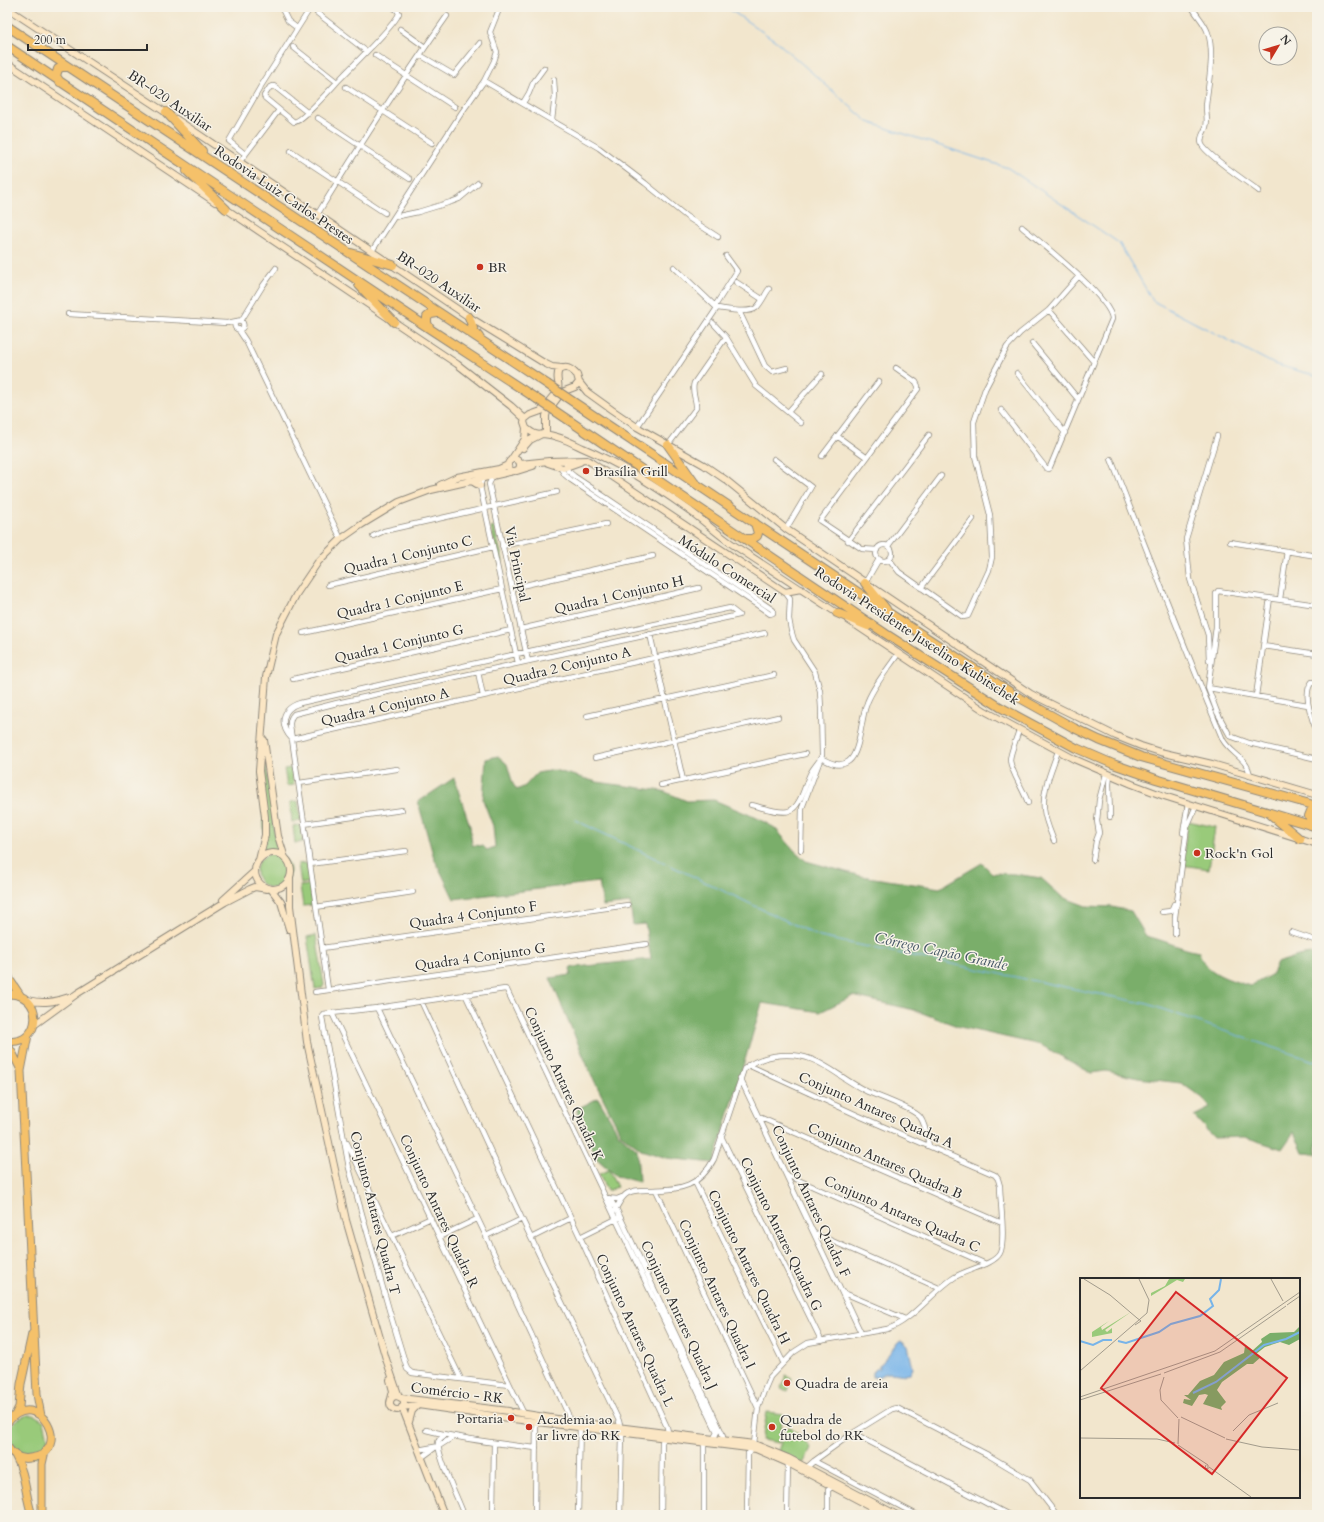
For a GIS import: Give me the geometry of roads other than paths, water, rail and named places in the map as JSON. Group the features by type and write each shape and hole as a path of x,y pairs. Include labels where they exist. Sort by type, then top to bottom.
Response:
{"highway":[{"name":"Rodovia Luiz Carlos Prestes","path":"7,26 437,313 547,384"},
{"path":"7,46 430,329"},
{"path":"61,83 56,76 56,73 58,69 62,67 68,67"},
{"path":"166,112 212,162"},
{"path":"172,157 226,209"},
{"path":"343,250 393,265"},
{"path":"348,274 394,322"},
{"path":"430,329 427,323 427,317 431,314 437,313"},
{"path":"469,317 474,331 486,344"},
{"name":"Rodovia Presidente Juscelino Kubitschek","path":"430,329 745,538 886,634 1000,707 1076,748 1143,775 1315,827"},
{"name":"Rodovia Presidente Juscelino Kubitschek","path":"547,384 697,486 756,523 892,616 1018,697 1099,740 1155,762 1230,781 1317,807"},
{"path":"668,445 697,486"},
{"path":"745,538 754,538 757,536 758,533 756,523"},
{"path":"865,583 892,616"},
{"path":"837,613 886,634"},
{"path":"1315,827 1310,822 1309,816 1317,807"},
{"path":"1266,811 1300,839"}],"main road":[{"name":"BR-020 Auxiliar","path":"7,8 166,112 239,163 469,317 544,363 552,367 568,368 576,373 579,382"},
{"path":"7,63 458,364 525,419 525,439 514,462"},
{"path":"525,419 530,415 541,411 558,390 559,386 557,373 562,368"},
{"path":"515,471 509,468 528,442 542,435 547,429 546,416 551,407 562,392 575,387 579,382 588,392 637,427 704,465 726,480 786,529 1021,687 1088,723 1116,736 1160,752 1212,764 1317,795"},
{"path":"526,428 534,434 553,435 592,452 634,474 688,509 716,533 732,544 985,711 1058,751 1108,774 1196,806 1317,844"},
{"name":"Módulo Comercial","path":"431,490 457,477 499,469 514,462 526,464 541,461 563,465 587,460 785,592 801,589"},
{"path":"514,462 520,468 515,471"},
{"path":"211,910 238,888 255,871 259,860 266,824 259,771 266,677 276,634 297,593 318,562 341,539 399,502 431,490 483,477 547,463 563,465"},
{"path":"483,477 486,471"},
{"path":"470,480 480,486"},
{"name":"Módulo Comercial","path":"732,544 733,557"},
{"path":"262,729 278,836 285,858 290,867 290,906 294,951"},
{"path":"259,860 263,856 274,854 285,858"},
{"path":"255,871 257,880 269,889 281,902 285,910 294,951 308,1042 336,1178 356,1255 386,1359 393,1392 390,1406 401,1416 414,1439"},
{"path":"34,1025 78,993 211,910 250,889 278,889 283,886 290,877"},
{"path":"7,971 10,980 20,995 28,1000 48,1003 78,993"},
{"path":"7,994 20,995"},
{"path":"28,1000 34,1009 35,1020 34,1025 28,1035 21,1071 33,1328 36,1345 37,1394 41,1416"},
{"path":"21,1071 7,1042 20,1040 28,1035"},
{"path":"7,1423 15,1415 19,1407 21,1384 33,1328"},
{"path":"386,1359 403,1403 402,1407 444,1515"},
{"path":"391,1399 394,1396 400,1397"},
{"name":"Comércio - RK","path":"400,1397 446,1406 536,1419 703,1439"},
{"path":"409,1422 412,1410 418,1405"},
{"name":"Comércio - RK","path":"402,1407 418,1405 446,1406"},
{"path":"394,1410 399,1410 402,1407"},
{"path":"15,1415 28,1411 41,1416 46,1421 51,1433 49,1446 45,1451 34,1458 28,1459 15,1455"},
{"path":"703,1439 714,1438 724,1442"},
{"path":"703,1439 753,1446 805,1469 876,1507 897,1515"},
{"path":"7,1446 15,1455 22,1468 25,1492 32,1515"},
{"path":"42,1515 42,1464 45,1451"},
{"path":"876,1507 887,1515"}],"street":[{"path":"282,7 288,20 297,28"},
{"path":"245,154 229,141 261,86 311,7"},
{"path":"308,113 274,86 272,86 264,96 294,122 297,122 308,113 366,50 398,18 399,13 393,7"},
{"path":"372,251 462,112 484,81 497,52 490,32 500,7"},
{"path":"1192,7 1208,33 1210,53 1206,127 1201,140 1202,144 1221,163 1259,191"},
{"path":"317,13 366,50"},
{"path":"317,215 425,47 447,16"},
{"path":"400,30 425,47"},
{"path":"420,55 454,75 480,43"},
{"path":"293,47 337,82"},
{"path":"375,55 455,107"},
{"path":"523,103 530,93 533,83 544,68"},
{"path":"552,120 555,96 554,80"},
{"path":"484,81 599,148 687,217 718,237"},
{"path":"346,86 383,112 432,143"},
{"path":"239,163 279,110"},
{"path":"318,118 410,179"},
{"path":"291,151 385,212"},
{"path":"394,217 418,212 459,199 478,183"},
{"path":"1001,410 1044,465 1049,469 1111,323 1111,314 1107,307 1079,276 1022,227"},
{"path":"637,427 716,307 737,271 726,256"},
{"path":"674,267 716,307 740,311 756,308 769,289"},
{"path":"236,328 235,324 239,321 276,268"},
{"path":"889,559 899,572 921,588 963,617 968,616 989,570 992,557 990,515 975,456 974,422 985,389 1007,347 1020,333 1049,310 1079,276"},
{"path":"736,282 762,299"},
{"path":"1049,310 1094,362"},
{"path":"740,311 765,366 772,372 787,368"},
{"path":"68,314 227,323 239,321 244,323 246,341"},
{"path":"227,323 236,328 246,341 341,539"},
{"path":"713,323 726,337 756,386 801,423"},
{"path":"236,328 241,329 244,326"},
{"path":"668,445 696,408 693,390 694,383 726,337"},
{"path":"1032,343 1078,399"},
{"path":"889,559 892,555 892,550 888,546 884,545 877,550 862,549 820,521 918,388 916,382 896,368"},
{"path":"1017,373 1065,433"},
{"path":"788,412 822,374"},
{"path":"822,456 879,381"},
{"path":"848,541 928,435"},
{"path":"837,436 866,457"},
{"path":"1210,670 1208,635 1190,579 1186,539 1217,436"},
{"path":"774,459 811,487 786,529"},
{"path":"1112,459 1158,577 1168,607 1223,740 1231,751 1248,766 1250,776"},
{"name":"Módulo Comercial","path":"563,465 565,475 572,478 765,607"},
{"name":"Via Principal","path":"497,474 492,478 489,484 528,661"},
{"path":"888,546 941,476"},
{"name":"Via Principal","path":"483,477 480,486 518,663"},
{"path":"373,536 384,531 484,507 557,492"},
{"path":"921,588 973,519"},
{"path":"502,546 606,524"},
{"path":"1230,542 1317,556"},
{"name":"Quadra 1 Conjunto C","path":"328,585 493,547"},
{"path":"865,583 879,558 877,555 877,550"},
{"path":"1280,599 1287,551"},
{"path":"512,588 653,556"},
{"path":"879,558 882,560 889,559"},
{"path":"497,566 506,564"},
{"name":"Quadra 1 Conjunto H","path":"520,629 699,588"},
{"name":"Quadra 1 Conjunto E","path":"303,633 502,589"},
{"path":"1317,605 1221,590 1218,591 1216,594 1216,627 1208,688 1217,712 1230,736 1249,743 1317,759"},
{"path":"785,592 790,599 789,619 794,640 815,672 820,691 821,758 802,808 801,850"},
{"path":"504,598 513,596"},
{"path":"1256,696 1270,598"},
{"path":"292,739 286,731 284,723 285,715 289,709 297,704 335,694 578,640 730,608 739,615 337,703 294,714 290,723 328,989"},
{"path":"661,622 663,631"},
{"name":"Quadra 1 Conjunto G","path":"293,679 511,630"},
{"name":"Quadra 2 Conjunto A","path":"483,696 765,633"},
{"path":"650,634 683,780"},
{"path":"578,640 580,649"},
{"path":"514,646 517,648 524,643"},
{"path":"1263,646 1317,654"},
{"path":"821,758 832,764 843,765 851,760 856,748 866,704 878,683 898,654"},
{"path":"466,665 468,675"},
{"path":"478,672 483,696"},
{"path":"587,716 774,675"},
{"path":"1316,682 1312,682 1309,685 1308,705 1317,732"},
{"path":"1208,688 1308,705"},
{"path":"335,694 337,703"},
{"name":"Quadra 4 Conjunto A","path":"292,739 483,696"},
{"path":"596,758 778,717"},
{"path":"1019,730 1011,756 1011,763 1028,803"},
{"path":"1054,841 1045,814 1043,802 1058,751"},
{"path":"661,786 805,754"},
{"path":"751,805 781,812 794,808 802,796 811,773 821,758"},
{"path":"299,783 397,769"},
{"path":"1108,774 1110,817"},
{"path":"1093,860 1099,833 1097,821 1099,800 1108,774"},
{"path":"1162,912 1171,911 1174,905 1188,803"},
{"path":"1175,934 1175,917 1187,827 1196,806"},
{"path":"304,824 402,810"},
{"path":"310,864 406,851"},
{"path":"316,907 413,892"},
{"name":"Quadra 4 Conjunto F","path":"322,948 628,904"},
{"path":"1291,932 1317,941"},
{"name":"Quadra 4 Conjunto G","path":"315,992 647,944"},
{"name":"Conjunto Antares Quadra K","path":"465,994 505,989 508,991 607,1198"},
{"path":"332,1012 377,1008 465,994"},
{"name":"Conjunto Antares Quadra L","path":"465,994 580,1237 667,1427 667,1435"},
{"path":"421,1001 522,1219 619,1421 621,1429 620,1515"},
{"path":"377,1008 486,1236 568,1414 569,1423"},
{"name":"Conjunto Antares Quadra T","path":"332,1012 323,1014 322,1017 350,1168 407,1369 412,1373 461,1380"},
{"name":"Conjunto Antares Quadra R","path":"332,1012 523,1417"},
{"path":"607,1198 622,1197 629,1192 636,1190 674,1190 695,1182 709,1168 714,1159 744,1069 748,1065 766,1057 786,1054 813,1059 866,1091 916,1114 924,1123 929,1146"},
{"name":"Conjunto Antares Quadra A","path":"748,1065 995,1175 1000,1186 1002,1223"},
{"name":"Conjunto Antares Quadra F","path":"740,1078 760,1117 861,1333"},
{"name":"Conjunto Antares Quadra B","path":"760,1117 1002,1223"},
{"name":"Conjunto Antares Quadra G","path":"721,1136 821,1340"},
{"path":"344,1137 461,1380 509,1385"},
{"path":"350,1168 358,1165"},
{"name":"Conjunto Antares Quadra C","path":"787,1175 986,1264"},
{"name":"Conjunto Antares Quadra H","path":"695,1182 783,1362"},
{"name":"Conjunto Antares Quadra I","path":"656,1190 758,1408"},
{"path":"615,1210 622,1197"},
{"name":"Conjunto Antares Quadra J","path":"607,1198 615,1210 693,1376 722,1433 724,1442"},
{"path":"392,1236 430,1218"},
{"path":"531,1238 571,1218"},
{"path":"580,1237 618,1218"},
{"path":"439,1237 477,1219"},
{"path":"486,1236 522,1219"},
{"path":"747,1515 748,1452 753,1446 758,1408 770,1377 783,1362 794,1352 808,1343 892,1328 905,1319 939,1288 956,1276 986,1264 998,1256 1003,1243 1002,1223"},
{"path":"814,1233 939,1288"},
{"path":"842,1292 905,1319"},
{"name":"Conjunto Antares Quadra J","path":"693,1376 717,1432 714,1438"},
{"path":"805,1469 853,1433 892,1409 901,1409 1030,1480 1057,1515"},
{"path":"535,1515 536,1419"},
{"path":"578,1515 580,1425"},
{"path":"426,1430 453,1437 536,1448"},
{"path":"853,1433 1009,1515"},
{"path":"446,1435 440,1439 438,1446 441,1458 464,1515"},
{"path":"661,1515 662,1442 667,1435"},
{"path":"421,1458 453,1437"},
{"path":"703,1439 704,1515"},
{"path":"493,1515 494,1443"},
{"path":"418,1450 438,1446"},
{"path":"787,1515 788,1461"},
{"path":"814,1461 917,1515"},
{"path":"828,1515 828,1490 835,1486"},
{"path":"870,1515 870,1512 876,1507"}],"water":[{"path":"901,1340 908,1346 913,1368 910,1374 905,1375 889,1373 873,1377 873,1372 879,1368 879,1365"}],"waterway":[{"path":"726,7 776,41 868,122 1008,168 1119,243 1153,301 1274,364 1317,376"},
{"name":"Córrego Capão Grande","path":"575,820 820,937 1148,1004 1317,1062"}],"place":[{"name":"BR","path":"480,267"},
{"name":"Brasília Grill","path":"586,471"},
{"name":"Rock'n Gol","path":"1197,853"},
{"name":"Quadra de areia","path":"787,1383"},
{"name":"Portaria","path":"511,1418"},
{"name":"Academia ao ar livre do RK","path":"529,1427"},
{"name":"Quadra de futebol do RK","path":"772,1427"}]}
